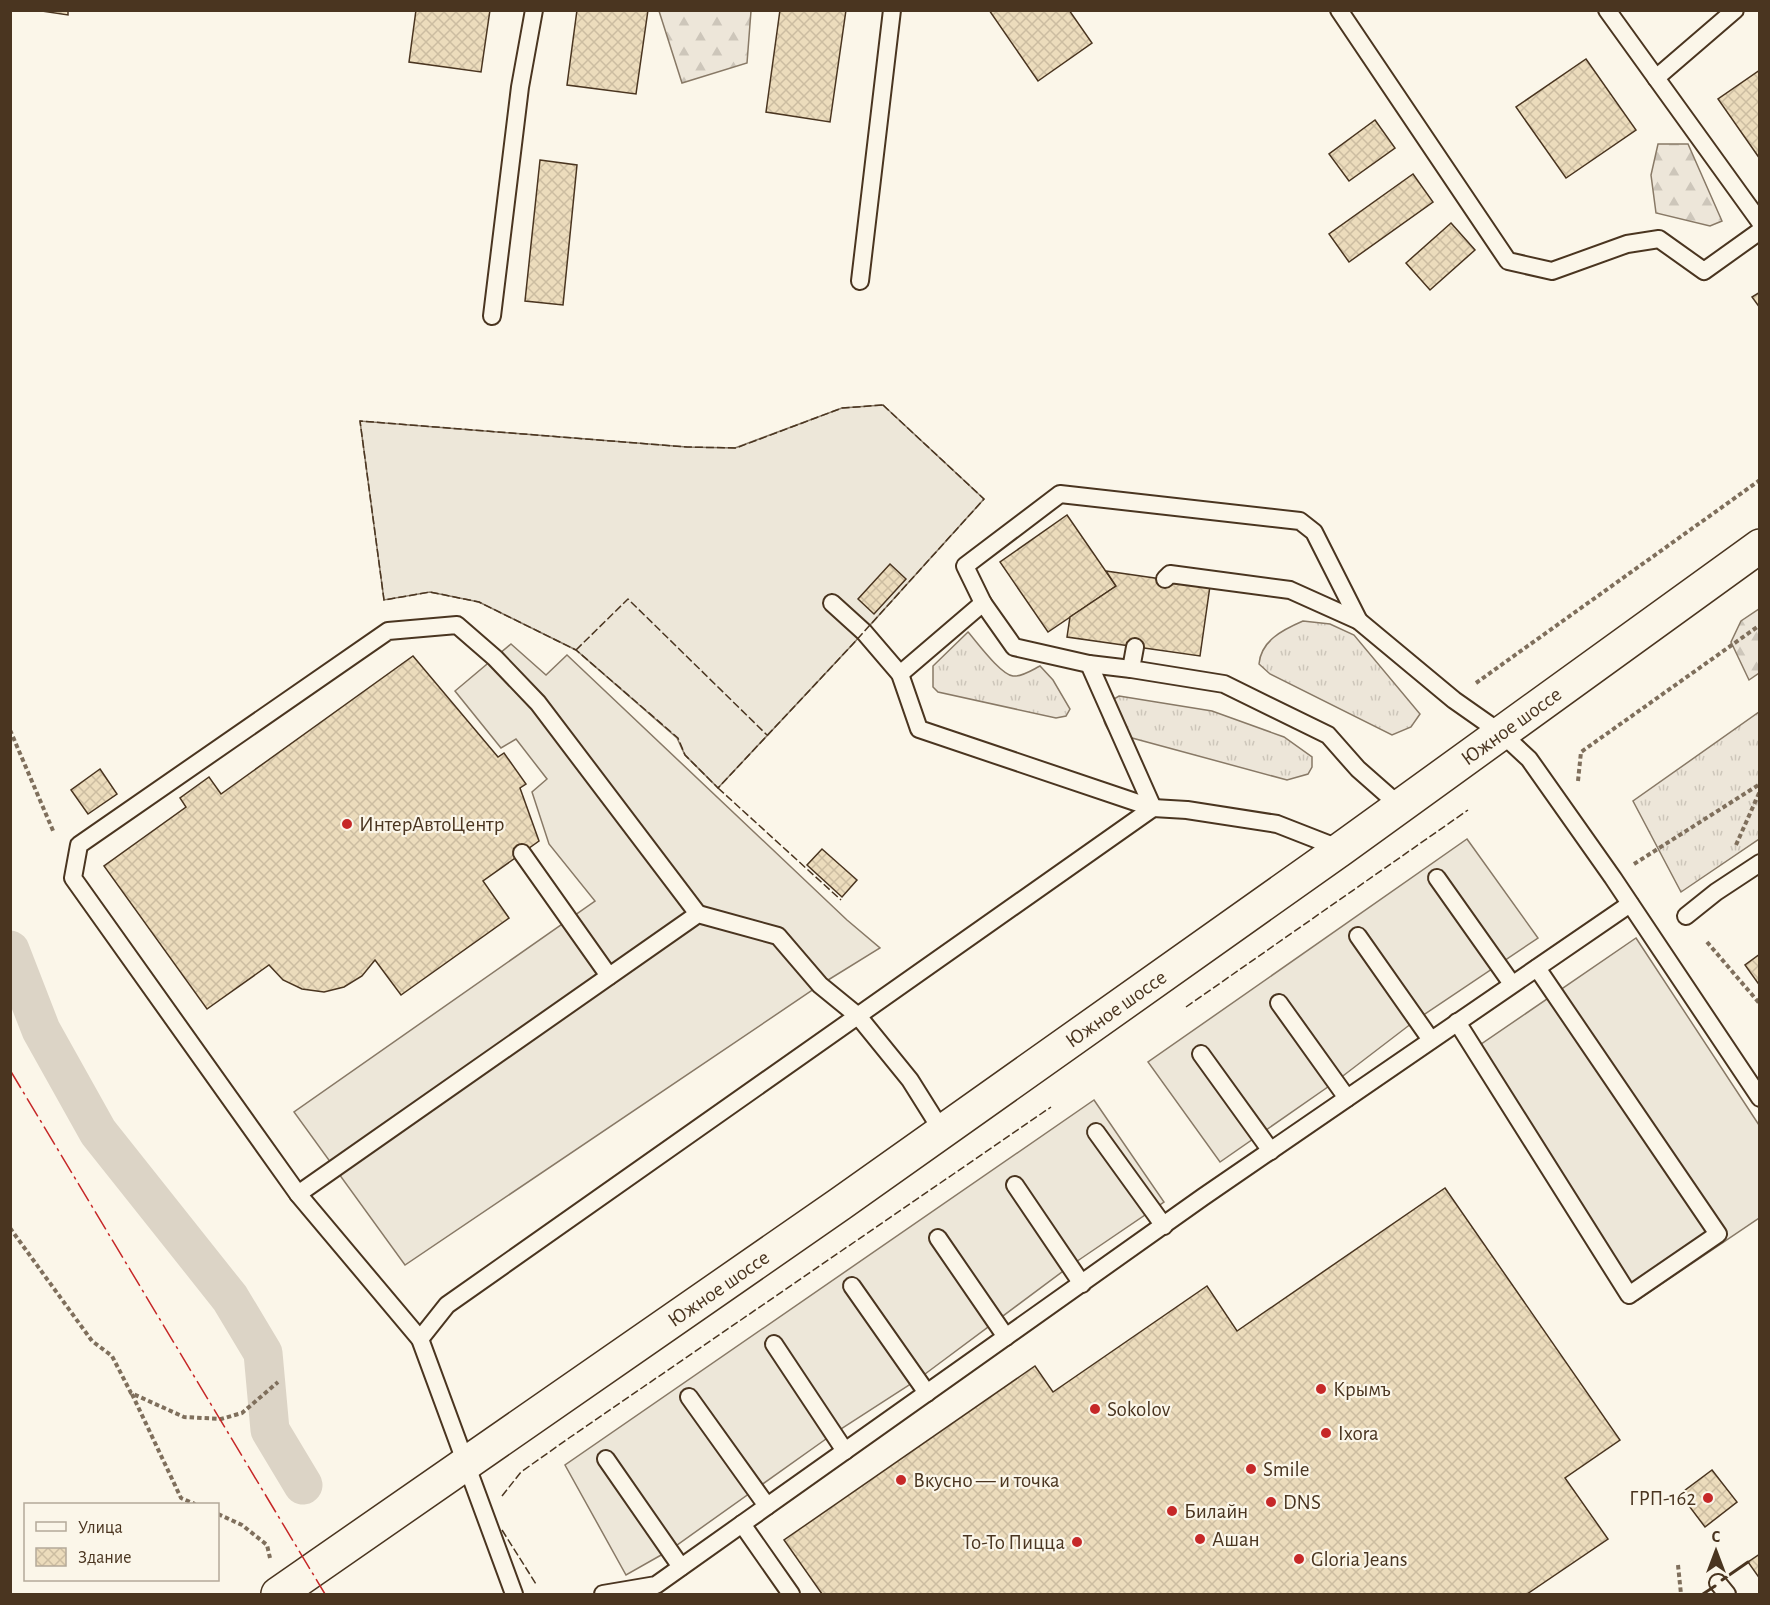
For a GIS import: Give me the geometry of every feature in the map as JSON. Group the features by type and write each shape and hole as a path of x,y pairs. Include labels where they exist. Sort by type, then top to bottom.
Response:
{"main road":[{"name":"Южное шоссе","path":"278,1594 820,1218 1341,849 1760,546"}],"lane":[{"path":"492,316 520,87 534,10"},
{"path":"860,281 892,10"},
{"path":"1339,10 1508,261 1552,271 1627,244 1659,239 1704,271 1760,231"},
{"path":"1607,10 1760,222"},
{"path":"1656,78 1735,10"},
{"path":"1359,621 1314,532 1300,522 1060,494 965,566 983,603 1014,646 1089,664 1224,684 1328,735 1358,769 1400,806"},
{"path":"1165,579 1170,574 1290,591 1359,621 1454,700 1501,734 1529,759 1613,878 1760,1098"},
{"path":"832,603 864,632 900,674 919,729 1153,808 1187,810 1276,824 1341,849"},
{"path":"900,674 983,603"},
{"path":"514,1594 420,1339 298,1194 73,878 79,845 388,631 457,625 495,658 538,703 698,914 778,936 820,986 858,1016 910,1080 942,1131"},
{"path":"1131,669 1135,646"},
{"path":"1089,664 1153,808"},
{"path":"420,1339 447,1305 1153,808"},
{"path":"522,853 609,976"},
{"path":"1686,916 1716,892 1760,863"},
{"path":"1437,878 1512,984"},
{"path":"603,1594 656,1585 1271,1151 1630,903"},
{"path":"298,1194 698,914"},
{"path":"1358,936 1431,1040"},
{"path":"1457,1022 1629,1295 1718,1234 1537,968"},
{"path":"1279,1003 1347,1098"},
{"path":"1201,1054 1271,1151"},
{"path":"1096,1132 1164,1226"},
{"path":"1015,1185 1082,1284"},
{"path":"938,1238 1006,1337"},
{"path":"852,1286 927,1393"},
{"path":"774,1344 845,1451"},
{"path":"689,1397 767,1506"},
{"path":"606,1459 681,1567"},
{"path":"742,1524 791,1594"}],"path":[{"path":"1454,700 1760,480"},
{"path":"1577,788 1581,752 1760,625"},
{"path":"10,730 73,878"},
{"path":"1613,878 1760,784"},
{"path":"1707,942 1760,1004"},
{"path":"10,1228 92,1341 112,1356 181,1498 193,1503"},
{"path":"131,1393 184,1417 221,1419 242,1413 278,1382"},
{"path":"219,1514 242,1525 267,1545 278,1594"},
{"path":"1678,1565 1681,1594"}],"green space":[{"path":"659,11 751,11 747,63 682,83"},
{"path":"1658,144 1688,144 1722,221 1710,226 1656,213 1651,175"},
{"path":"1759,609 1759,673 1749,680 1731,642 1741,621"},
{"path":"1303,621 1330,624 1354,635 1420,714 1411,727 1392,735 1270,674 1259,664 1264,649 1274,637"},
{"path":"968,632 995,664 1008,674 1020,675 1040,666 1053,680 1070,709 1066,716 1056,718 938,692 933,687 933,666"},
{"path":"1119,696 1212,711 1284,737 1312,757 1312,767 1308,774 1287,780 1110,732 1104,722 1104,711 1107,703"},
{"path":"1759,712 1759,839 1681,892 1633,801"}],"shaded area":[{"path":"883,405 984,499 718,788 685,755 677,738 576,650 479,602 430,592 384,600 360,421 687,447 735,448 842,408"},
{"path":"511,644 546,675 567,655 847,920 880,948 820,985 405,1265 294,1112 595,901 549,844 532,792 547,779 516,739 501,748 455,691"},
{"path":"1467,839 1538,938 1416,1020 1335,1082 1220,1162 1148,1062"},
{"path":"1636,938 1759,1125 1759,1218 1638,1300 1474,1049"},
{"path":"1094,1100 1164,1202 1070,1266 917,1380 833,1434 670,1550 626,1575 565,1465"}],"building":[{"path":"35,10 68,10 68,15"},
{"path":"416,10 490,10 481,72 409,62"},
{"path":"577,10 648,10 636,94 567,85"},
{"path":"780,10 846,10 830,122 766,112"},
{"path":"989,10 1069,10 1092,43 1038,81"},
{"path":"1586,59 1636,130 1566,178 1516,107"},
{"path":"1760,70 1760,159 1718,99"},
{"path":"1375,120 1395,148 1349,181 1329,154"},
{"path":"540,160 577,165 563,305 525,301"},
{"path":"1413,174 1433,202 1349,262 1329,234"},
{"path":"1451,223 1475,250 1430,290 1406,263"},
{"path":"1760,292 1760,308 1752,297"},
{"path":"1067,515 1116,586 1048,632 1000,562"},
{"path":"890,564 906,579 874,614 858,599"},
{"path":"1106,571 1210,586 1200,656 1067,637 1070,617 1116,586"},
{"name":"ИнтерАвтоЦентр","path":"413,656 498,757 504,753 526,784 520,788 539,841 483,881 509,918 401,995 375,960 362,976 344,987 324,992 302,989 283,980 269,965 207,1009 104,866 186,807 180,798 209,777 221,794"},
{"path":"100,769 117,794 88,814 71,790"},
{"path":"822,849 857,880 842,897 807,865"},
{"path":"1760,954 1760,986 1745,965"},
{"name":"Крымъ","path":"1445,1188 1620,1440 1565,1478 1608,1539 1527,1594 822,1594 784,1540 1035,1366 1053,1392 1207,1286 1237,1331"},
{"name":"ГРП-162","path":"1712,1470 1737,1502 1705,1527 1680,1494"},
{"path":"1760,1554 1760,1579 1748,1562"}],"waterway":[{"path":"10,950 41,1030 98,1132 230,1298 263,1353 270,1430 303,1485"}],"fence":[{"path":"883,405 984,499 718,788 685,755 678,738 576,650 479,602 430,592 384,600 360,421 687,447 736,448 842,408 883,405"},
{"path":"576,650 628,599 767,735"},
{"path":"718,788 841,900"},
{"path":"1186,1007 1468,810"},
{"path":"502,1496 521,1472 1051,1107"},
{"path":"502,1530 536,1584"}],"wall":[{"path":"1722,1580 1748,1562"},
{"path":"1703,1594 1715,1586"}],"power":[{"path":"10,1070 325,1594"}],"place":[{"name":"ИнтерАвтоЦентр","path":"347,824"},
{"name":"Крымъ","path":"1321,1389"},
{"name":"Sokolov","path":"1095,1409"},
{"name":"Ixora","path":"1326,1433"},
{"name":"Smile","path":"1251,1469"},
{"name":"Вкусно — и точка","path":"901,1480"},
{"name":"ГРП-162","path":"1708,1498"},
{"name":"DNS","path":"1271,1502"},
{"name":"Билайн","path":"1172,1511"},
{"name":"Ашан","path":"1200,1539"},
{"name":"То-То Пицца","path":"1077,1542"},
{"name":"Gloria Jeans","path":"1299,1559"}]}
